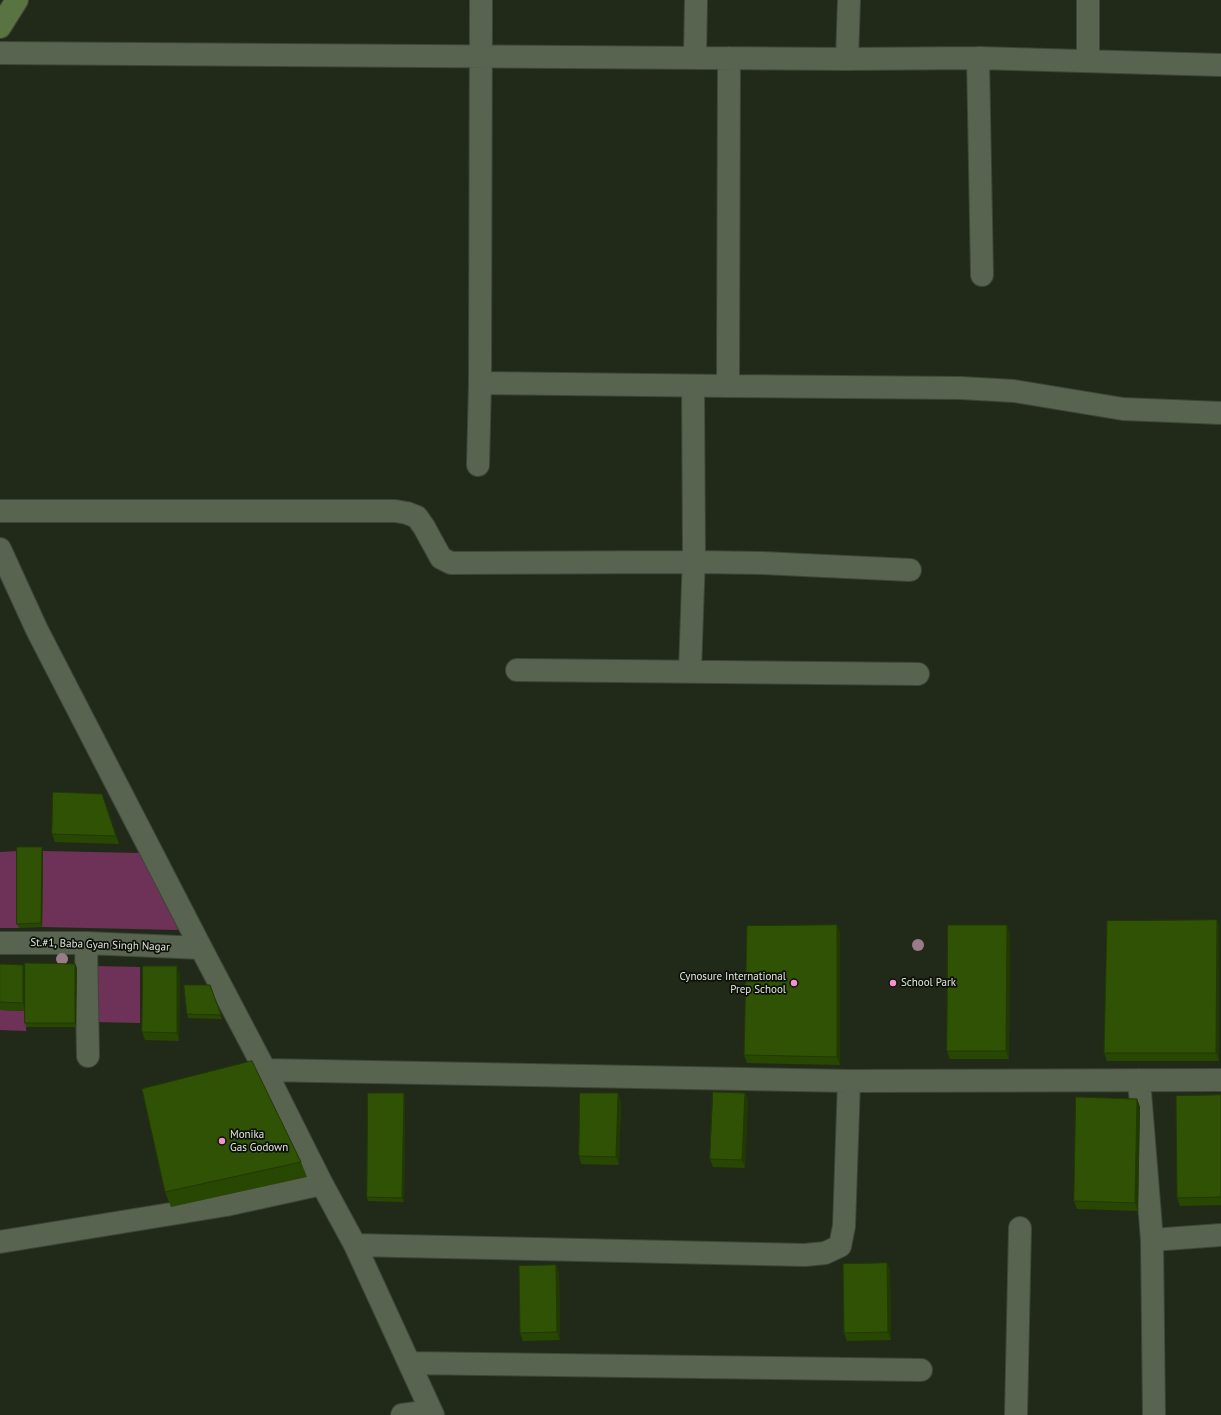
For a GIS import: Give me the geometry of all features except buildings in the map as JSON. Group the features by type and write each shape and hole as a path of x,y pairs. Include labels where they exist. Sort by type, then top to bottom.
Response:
{"street":[{"path":"0,27 17,0"},
{"path":"478,465 480,383 481,0"},
{"path":"695,57 696,0"},
{"path":"847,58 849,0"},
{"path":"1088,0 1088,61"},
{"path":"0,53 729,58 978,58 1221,65"},
{"path":"728,386 729,58"},
{"path":"978,58 982,275"},
{"path":"480,383 961,388 1014,391 1123,409 1221,413"},
{"path":"690,671 694,562 692,386"},
{"path":"0,511 395,511 407,513 417,517 441,558 451,563 762,563 910,570"},
{"path":"0,549 37,630 354,1244 432,1413 402,1415"},
{"path":"517,670 918,674"},
{"path":"86,942 88,1056"},
{"name":"St.#1, Baba Gyan Singh Nagar","path":"0,943 86,942 201,948"},
{"path":"265,1070 849,1081 1221,1080"},
{"path":"1139,1080 1152,1240 1154,1415"},
{"path":"354,1244 789,1254 825,1253 840,1246 844,1226 849,1081"},
{"path":"0,1242 226,1205 322,1184"},
{"path":"1016,1415 1020,1228"},
{"path":"1152,1240 1221,1235"},
{"path":"409,1363 920,1370"}],"shaded area":[{"path":"18,851 19,928 0,928 0,852"},
{"path":"43,851 140,853 179,930 42,927"},
{"path":"96,966 140,967 140,1023 95,1022"},
{"path":"0,1010 26,1011 26,1031 0,1030"}],"place":[{"name":"Cynosure International Prep School","path":"794,983"},
{"name":"School Park","path":"893,983"},
{"name":"Monika Gas Godown","path":"222,1141"}]}
